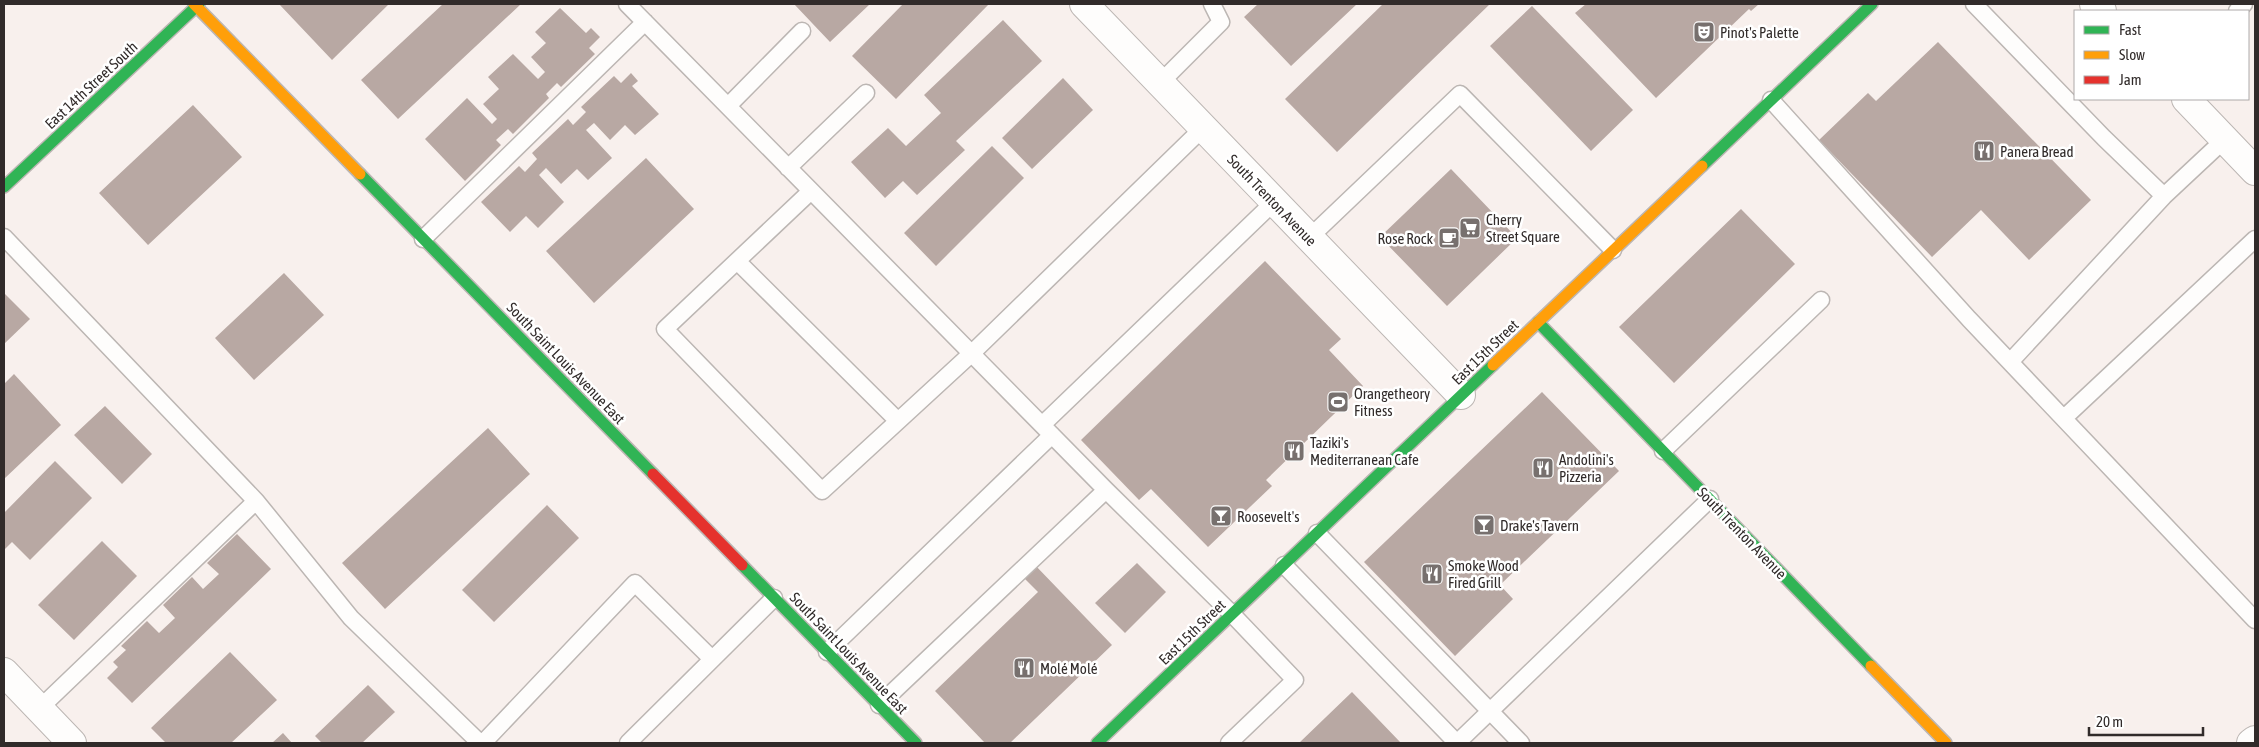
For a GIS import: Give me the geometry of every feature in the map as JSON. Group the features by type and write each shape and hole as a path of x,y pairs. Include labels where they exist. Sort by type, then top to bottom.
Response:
{"street":[{"name":"South Trenton Avenue","path":"1084,4 1462,395"},
{"name":"East 15th Street","path":"1097,743 1872,4"},
{"name":"East 14th Street South","path":"4,187 196,5"},
{"name":"South Saint Louis Avenue East","path":"196,5 916,743"},
{"path":"2187,100 2255,171"},
{"name":"South Trenton Avenue","path":"1538,322 1946,743"},
{"path":"4,672 72,743"},
{"path":"2251,743 2255,740"}],"lane":[{"path":"627,4 971,354 1232,614 1295,680 1229,743"},
{"path":"1160,83 1221,22 1212,4"},
{"path":"1974,4 2104,138 2164,196"},
{"path":"424,240 645,22"},
{"path":"728,106 802,31"},
{"path":"788,168 866,93"},
{"path":"1309,238 1460,94 1614,250"},
{"path":"1771,100 2010,362 2255,620"},
{"path":"811,190 665,329 822,491 971,354 1203,128"},
{"path":"2010,362 2164,196 2225,139"},
{"path":"826,652 1274,202"},
{"path":"4,237 256,501 351,618 481,743 635,583 712,659"},
{"path":"2064,418 2255,239"},
{"path":"737,261 898,421"},
{"path":"1663,451 1820,300"},
{"path":"879,705 1106,490"},
{"path":"1284,565 1457,743 1710,499"},
{"path":"39,709 256,501"},
{"path":"1317,533 1521,743"},
{"path":"628,743 774,598"}],"building":[{"path":"279,4 389,4 332,60"},
{"path":"443,4 521,4 398,119 361,80"},
{"path":"794,4 870,4 830,42"},
{"path":"903,4 989,4 896,99 852,56"},
{"path":"1258,4 1357,4 1291,66 1244,17"},
{"path":"1383,4 1490,4 1337,152 1285,99"},
{"path":"1586,4 1759,4 1751,11 1749,9 1656,98 1575,13"},
{"path":"1532,6 1633,110 1591,151 1490,46"},
{"path":"560,8 586,33 591,28 600,37 589,48 595,54 561,87 557,83 546,94 549,98 513,134 508,129 496,140 501,145 465,181 425,139 467,98 492,124 497,119 483,104 499,89 488,77 513,54 538,79 545,72 531,57 546,43 535,32"},
{"path":"1003,20 1042,61 956,141 965,150 917,195 903,181 885,198 851,162 888,128 906,146 941,113 924,95"},
{"name":"Panera Bread","path":"1938,42 2091,200 2029,260 1981,210 1932,257 1819,140 1868,93 1876,101"},
{"path":"631,73 638,81 632,86 659,114 635,135 625,125 610,140 594,123 586,130 612,158 588,180 577,169 561,184 546,168 539,175 564,202 538,228 526,216 510,232 481,202 519,166 525,172 537,159 532,153 568,119 573,125 586,112 581,107 614,76 621,83"},
{"path":"1063,78 1093,110 1032,169 1002,138"},
{"path":"193,105 242,157 148,245 99,193"},
{"path":"992,146 1024,178 936,266 904,233"},
{"path":"646,158 694,209 594,303 546,251"},
{"name":"Rose Rock","path":"1451,169 1517,238 1447,306 1380,237"},
{"path":"1741,209 1795,264 1674,383 1619,327"},
{"path":"1265,261 1341,339 1329,350 1363,386 1266,480 1272,486 1208,547 1151,489 1139,500 1081,440"},
{"path":"284,273 324,315 254,380 215,338"},
{"path":"4,293 30,319 4,344"},
{"path":"14,374 61,425 4,479 4,384"},
{"path":"1542,392 1619,471 1500,585 1513,599 1455,656 1364,562"},
{"path":"105,406 152,454 122,484 74,435"},
{"path":"488,428 530,474 385,609 342,563"},
{"path":"55,461 92,498 30,560 12,542 4,550 4,513"},
{"path":"547,505 579,538 494,622 462,590"},
{"path":"237,534 271,569 132,703 107,678 118,667 113,662 126,650 121,646 147,621 159,633 175,618 163,605 192,577 203,589 219,574 207,563"},
{"path":"102,541 137,576 74,640 38,605"},
{"path":"1137,563 1166,592 1125,633 1095,603"},
{"name":"Molé Molé","path":"1034,564 1112,645 1010,743 985,743 935,691 1038,592 1022,576"},
{"path":"230,652 277,700 231,743 166,743 151,728"},
{"path":"368,685 395,712 362,743 322,743 315,736"},
{"path":"1352,692 1401,743 1299,743"},
{"path":"283,733 292,743 272,743"}],"traffic: fast":[{"path":"4,187 199,4"},
{"path":"1702,166 1872,4"},
{"path":"360,174 653,474"},
{"path":"1538,322 1871,666"},
{"path":"1097,743 1493,365"},
{"path":"742,565 916,743"}],"traffic: slow":[{"path":"194,4 360,174"},
{"path":"1493,365 1702,166"},
{"path":"1871,666 1946,743"}],"traffic: jam":[{"path":"653,474 742,565"}],"place":[{"name":"Pinot's Palette","path":"1704,32"},
{"name":"Panera Bread","path":"1984,151"},
{"name":"Cherry Street Square","path":"1470,228"},
{"name":"Rose Rock","path":"1449,238"},
{"name":"Orangetheory Fitness","path":"1338,402"},
{"name":"Taziki's Mediterranean Cafe","path":"1294,451"},
{"name":"Andolini's Pizzeria","path":"1543,468"},
{"name":"Roosevelt's","path":"1221,516"},
{"name":"Drake's Tavern","path":"1484,525"},
{"name":"Smoke Wood Fired Grill","path":"1432,574"},
{"name":"Molé Molé","path":"1024,668"}]}
